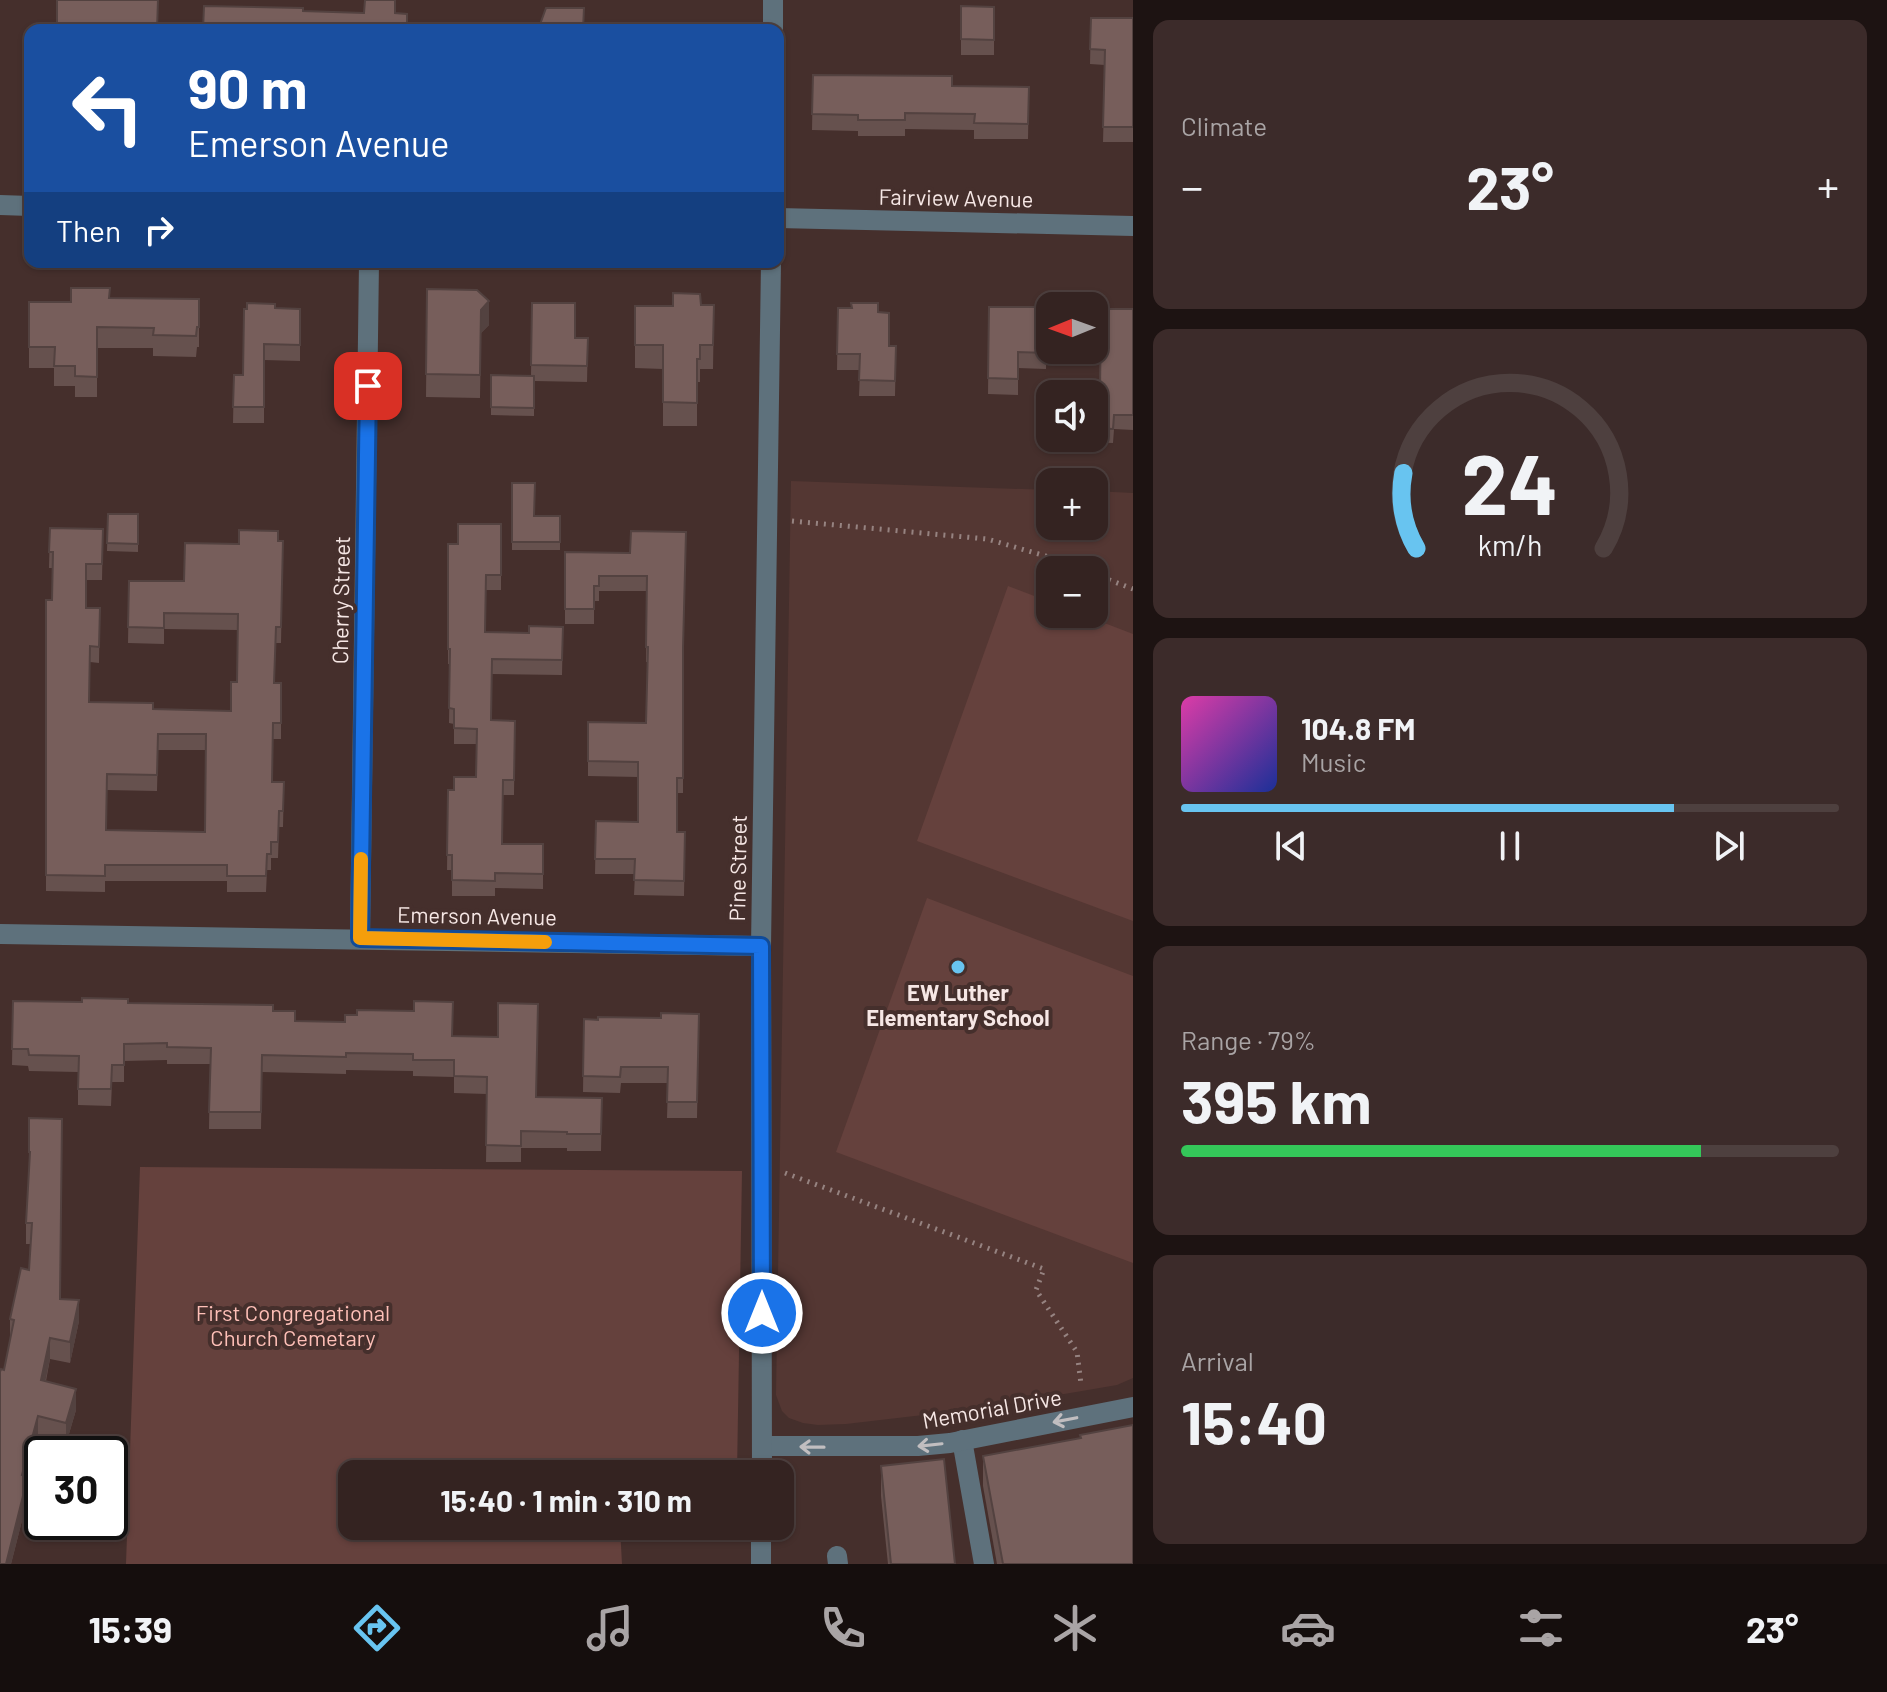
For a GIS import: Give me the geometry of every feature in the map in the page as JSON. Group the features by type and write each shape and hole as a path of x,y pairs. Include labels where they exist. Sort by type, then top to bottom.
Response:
{"street":[{"path":"773,0 773,24"},
{"path":"0,205 24,206"},
{"name":"Fairview Avenue","path":"784,218 1133,226"},
{"name":"Cherry Street","path":"360,938 369,268"},
{"name":"Pine Street","path":"762,1460 761,946 771,268"},
{"name":"Emerson Avenue","path":"0,934 761,946"},
{"name":"Memorial Drive","path":"762,1446 918,1446 1133,1407"},
{"path":"962,1440 984,1564"},
{"path":"761,1540 761,1564"}],"path":[{"path":"792,521 987,539 1046,556"},
{"path":"1108,579 1133,589"},
{"path":"785,1173 1044,1269 1036,1290 1077,1352 1081,1384"}],"shaded area":[{"name":"EW Luther Elementary School","path":"791,481 1036,490 1036,540 1108,540 1108,492 1133,493 1133,1378 1117,1385 983,1408 846,1424 803,1423 789,1418 782,1411 776,1395"}],"green space":[{"path":"1008,586 1036,597 1036,628 1108,628 1108,624 1133,634 1133,921 917,841"},
{"path":"927,898 1133,976 1133,1263 836,1152"},
{"name":"First Congregational Church Cemetary","path":"140,1167 742,1171 737,1460 338,1460 338,1540 621,1540 622,1564 126,1564"}],"building":[{"path":"57,0 158,0 157,24 57,24"},
{"path":"365,0 395,0 395,13 407,14 407,23 433,24 203,24 204,6 364,13"},
{"path":"961,6 994,7 994,40 961,39"},
{"path":"546,8 584,8 583,24 540,24"},
{"path":"1091,18 1133,18 1133,127 1103,127 1105,50 1090,49"},
{"path":"813,75 952,76 952,86 1029,87 1028,124 974,123 975,114 905,113 905,120 858,120 858,115 812,114"},
{"path":"71,288 110,288 109,298 199,299 196,336 153,335 154,328 97,327 97,377 75,376 75,366 54,366 55,347 29,347 29,302 71,302"},
{"path":"427,289 477,290 489,301 481,310 480,375 426,374"},
{"path":"673,293 700,294 701,305 714,305 713,345 700,345 700,359 697,359 697,403 663,402 663,345 635,345 635,306 673,306"},
{"path":"247,303 300,309 300,345 264,344 264,407 233,407 234,375 243,375 244,309 247,309"},
{"path":"532,303 575,303 575,338 588,338 587,366 531,365"},
{"path":"851,303 878,303 878,312 889,313 889,346 896,346 895,381 859,380 860,354 837,354 838,308 852,308"},
{"path":"989,307 1036,307 1036,353 1018,352 1018,379 988,378"},
{"path":"1108,309 1133,309 1133,415 1114,415 1113,429 1108,429 1108,380 1100,380 1100,364 1108,364"},
{"path":"491,375 534,376 534,408 491,407"},
{"path":"512,483 535,483 534,516 560,516 560,542 512,542"},
{"path":"108,514 138,514 138,544 107,543"},
{"path":"458,524 501,524 501,575 486,575 485,632 529,633 529,626 563,627 562,660 492,659 491,720 515,721 514,780 503,780 502,844 543,844 543,874 495,873 495,881 452,880 452,855 447,855 448,790 454,790 454,777 476,777 477,729 454,728 454,709 449,708 448,544 458,544"},
{"path":"50,528 103,529 102,564 86,564 86,608 100,608 99,647 90,646 89,702 153,703 153,709 231,711 231,682 237,682 238,614 164,613 164,628 128,627 129,581 184,581 185,543 239,544 239,530 278,531 278,541 283,541 281,627 276,627 274,683 281,683 281,723 273,723 272,782 284,782 283,811 279,811 278,842 271,842 271,854 267,854 266,876 227,876 227,865 105,865 105,876 46,875 46,600 52,600 53,552 49,552","holes":["158,734 206,734 205,832 106,830 107,774 157,775"]},
{"path":"631,531 686,532 683,778 677,778 677,832 685,832 684,881 634,880 635,859 595,859 596,821 638,822 638,762 588,761 588,722 646,723 647,576 599,576 599,586 594,586 594,609 565,609 565,552 630,553"},
{"path":"82,998 128,999 128,1003 273,1005 273,1011 295,1011 295,1021 345,1022 345,1015 357,1015 357,1010 414,1011 414,1001 453,1002 452,1036 498,1037 498,1003 538,1004 536,1097 602,1098 601,1134 521,1131 521,1146 486,1145 487,1077 454,1076 454,1060 413,1060 413,1054 346,1053 346,1057 262,1055 261,1112 209,1112 211,1048 167,1047 167,1043 124,1044 124,1065 112,1065 111,1089 78,1089 79,1056 29,1055 28,1049 12,1049 13,1001 82,1002"},
{"path":"661,1013 699,1014 697,1102 667,1102 668,1067 621,1067 620,1077 583,1076 584,1019 661,1018"},
{"path":"29,1118 62,1119 60,1299 79,1300 70,1342 50,1338 41,1380 76,1389 66,1423 38,1416 33,1436 24,1436 24,1492 6,1564 0,1564 0,1372 4,1370 14,1320 10,1319 21,1268 29,1270 32,1223 26,1223"},
{"path":"1133,1425 1133,1564 1003,1564 983,1456"},
{"path":"944,1459 955,1564 891,1564 881,1466"}],"slow traffic":[{"path":"361,859 360,938 545,942"}],"place":[{"name":"EW Luther Elementary School","path":"958,967"}],"route":[{"path":"368,386 360,938 761,946 762,1313"}]}
